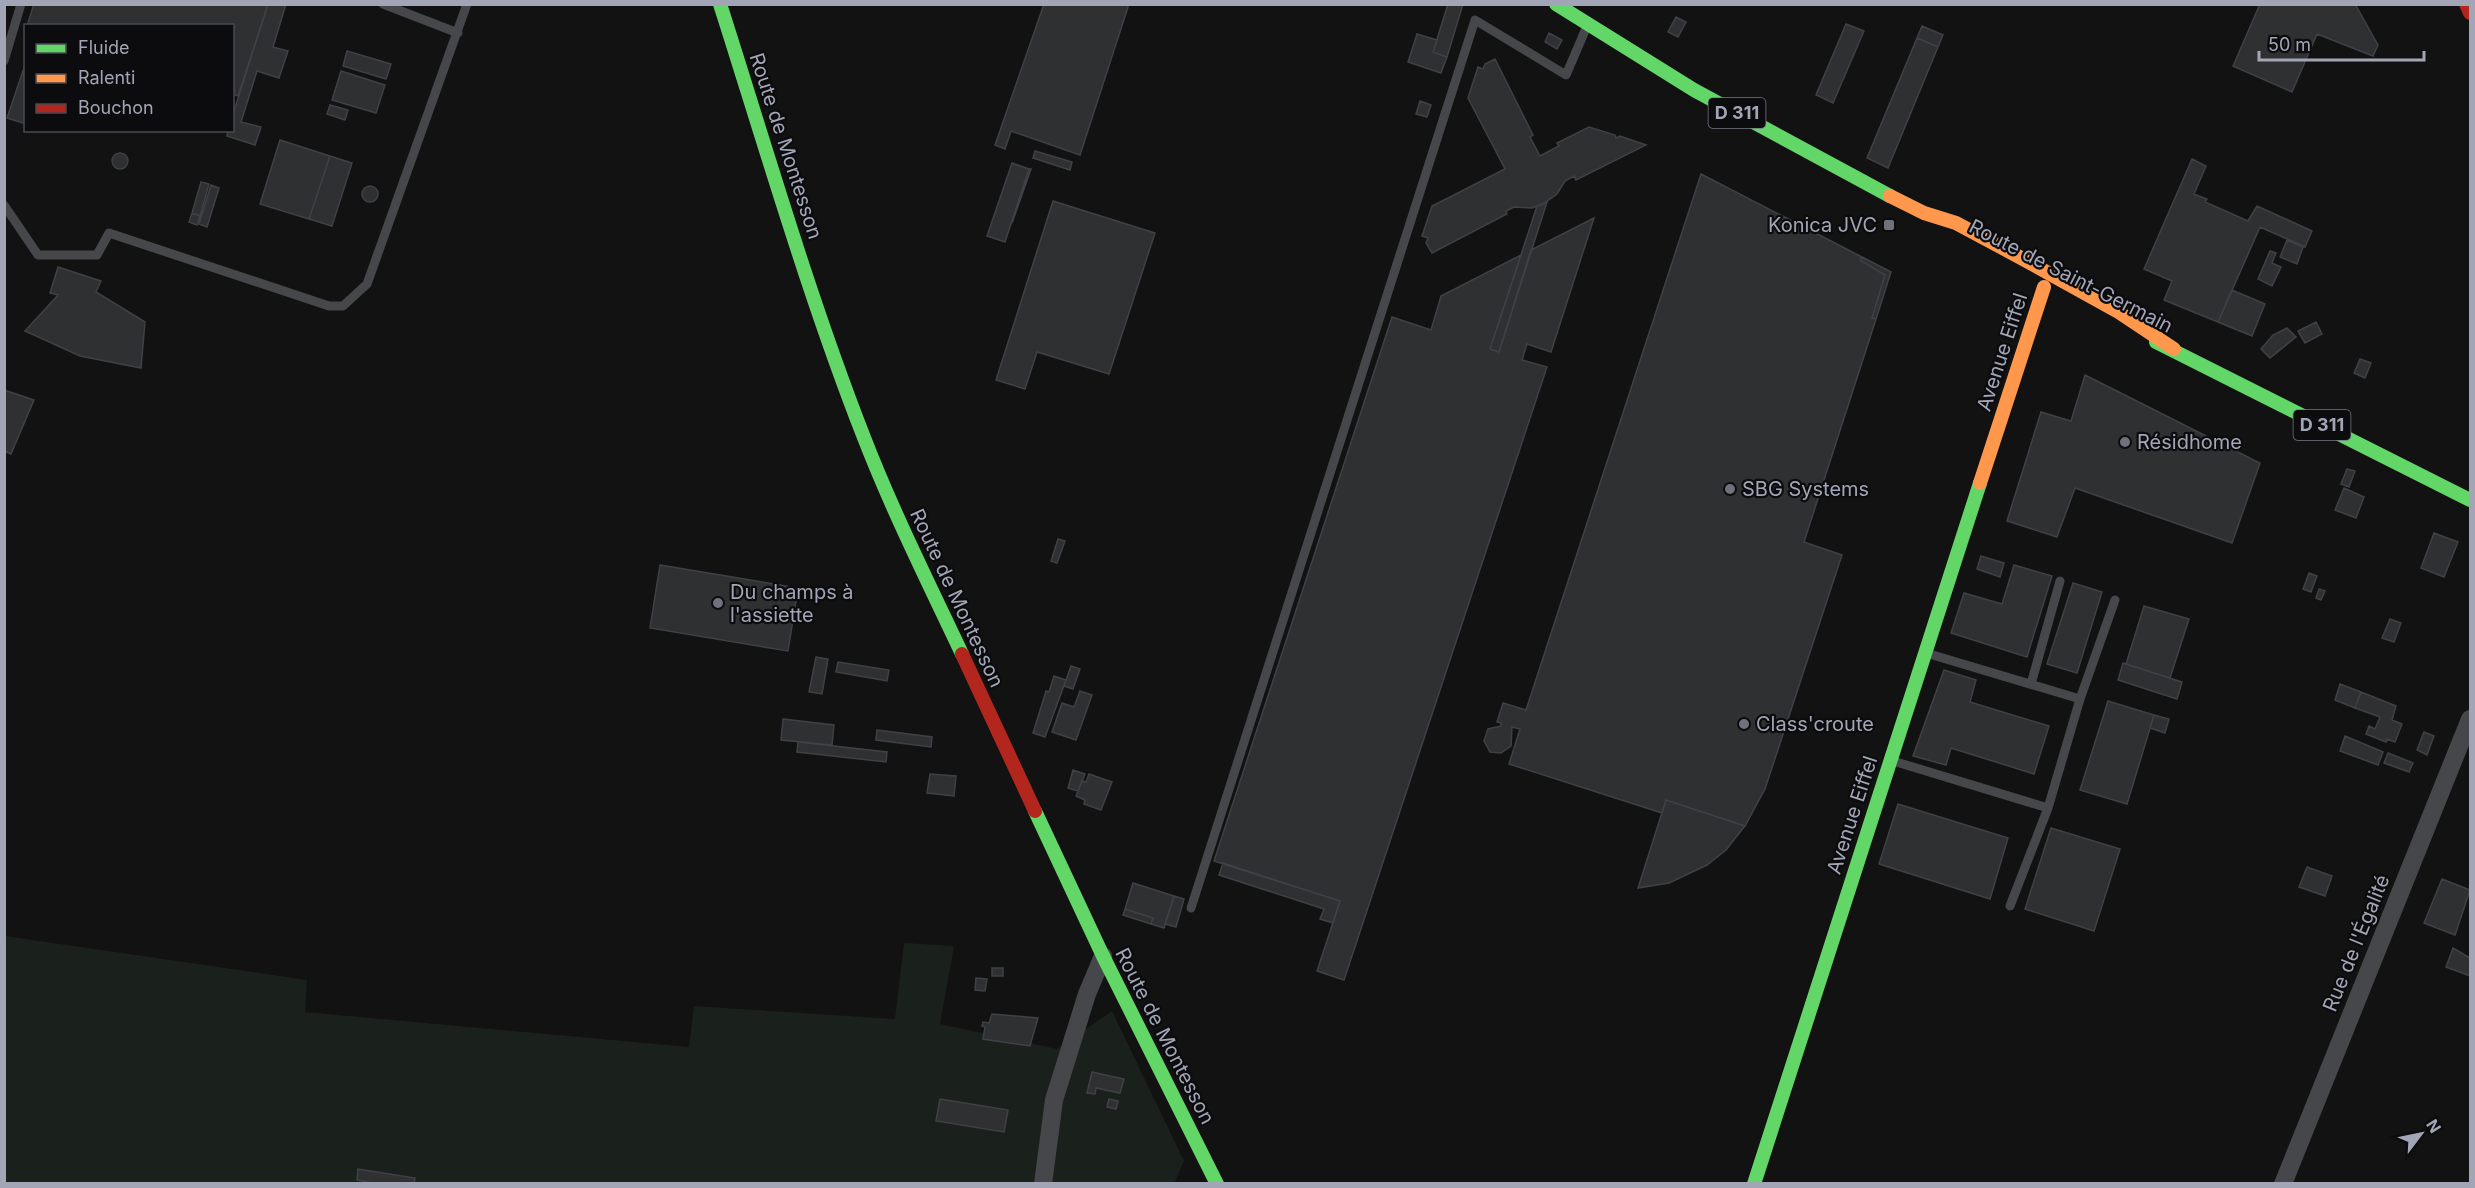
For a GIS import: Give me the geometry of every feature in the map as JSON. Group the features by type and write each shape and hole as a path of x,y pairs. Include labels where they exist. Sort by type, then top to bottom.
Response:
{"main road":[{"name":"Route de Montesson","path":"720,4 811,289 863,434 896,514 1103,956 1217,1184"},
{"name":"Route de Saint-Germain","path":"1556,4 1694,90 1924,213 1956,223 2023,259 2117,311 2174,349"},
{"path":"2466,4 2470,13"},
{"name":"Route de Saint-Germain","path":"1924,213 1948,236"},
{"name":"Route de Saint-Germain","path":"2048,290 2111,322 2174,349 2470,500"},
{"name":"Avenue Eiffel","path":"1754,1184 1925,653 2048,290"}],"street":[{"name":"Rue de l'Égalité","path":"2283,1184 2470,719"},
{"path":"1043,1184 1054,1100 1087,994 1103,956"}],"lane":[{"path":"4,61 21,4"},
{"path":"4,206 38,255 98,255 109,233 329,306 344,306 367,284 467,4"},
{"path":"387,5 458,33"},
{"path":"1191,908 1475,20 1566,75 1588,24"},
{"path":"2031,684 2060,581"},
{"path":"2010,906 2048,808 2080,699 2115,600"},
{"path":"1925,653 2080,699"},
{"path":"1890,761 2048,808"}],"shaded area":[{"path":"5,936 307,980 305,1012 689,1047 694,1006 895,1019 904,943 954,946 940,1024 1057,1049 1112,1011 1184,1161 1174,1184 5,1184"}],"building":[{"path":"34,4 268,4 238,96 234,95 234,24 28,24"},
{"path":"268,4 286,4 273,47 288,51 279,78 257,71 241,122 261,127 255,145 227,136 228,132 234,132 234,111"},
{"path":"1044,4 1129,4 1080,155 1011,131 1005,149 995,145"},
{"path":"1448,4 1463,4 1447,57 1433,52"},
{"path":"2260,4 2355,4 2378,45 2373,56 2317,34 2292,92 2233,66"},
{"path":"1676,17 1686,22 1678,37 1668,32"},
{"path":"1846,24 1864,31 1833,103 1816,95"},
{"path":"1922,26 1943,35 1938,47 1917,38"},
{"path":"1549,33 1562,40 1557,49 1545,42"},
{"path":"1417,34 1437,40 1433,52 1447,57 1441,73 1408,62"},
{"path":"1917,38 1938,47 1888,168 1867,158"},
{"path":"347,51 391,64 386,79 343,66"},
{"path":"1495,59 1533,135 1530,137 1540,156 1559,146 1557,143 1589,127 1615,135 1616,138 1620,136 1646,145 1576,180 1574,176 1565,181 1557,194 1543,204 1532,208 1514,207 1506,211 1507,214 1432,253 1426,243 1428,238 1422,236 1432,206 1505,169 1468,98 1478,67 1483,69 1485,64"},
{"path":"24,68 24,123 7,118"},
{"path":"341,71 385,85 376,113 332,100"},
{"path":"1420,101 1431,105 1427,117 1416,114"},
{"path":"330,105 348,110 345,120 327,114"},
{"path":"280,140 330,156 309,219 260,204"},
{"path":"1035,151 1072,162 1070,170 1033,158"},
{"path":"120,153 128,161 120,169 112,161"},
{"path":"330,156 352,163 332,226 309,219"},
{"path":"2192,159 2206,166 2194,194 2207,199 2205,202 2248,221 2257,206 2312,231 2305,247 2260,227 2218,322 2164,300 2172,281 2144,269"},
{"path":"1012,163 1029,169 1005,242 987,236"},
{"path":"1029,169 1031,169 1012,223"},
{"path":"1701,174 1862,257 1860,260 1885,275 1872,318 1876,319 1804,542 1842,555 1765,789 1745,826 1666,800 1662,813 1509,764 1520,729 1512,727 1511,746 1501,753 1490,752 1484,741 1488,729 1501,726 1501,723 1497,722 1503,703 1526,710"},
{"path":"201,182 209,184 200,216 192,213"},
{"path":"211,185 219,188 207,227 199,224"},
{"path":"370,186 376,188 378,194 376,200 370,202 364,200 362,194 364,188"},
{"path":"1053,201 1155,233 1109,374 1037,352 1025,389 996,380"},
{"path":"1547,202 1499,352 1490,349 1537,206"},
{"path":"192,213 200,216 197,225 189,222"},
{"path":"1594,218 1551,352 1527,344 1522,360 1547,367 1344,980 1317,971 1340,901 1214,861 1392,317 1431,330 1441,296 1521,255 1490,349 1499,352 1531,250"},
{"path":"2287,240 2303,247 2297,264 2280,257"},
{"path":"2270,251 2276,253 2272,263 2281,267 2272,286 2258,279"},
{"path":"1862,257 1891,272 1876,319 1872,318 1885,275 1860,260"},
{"path":"58,267 101,281 96,292 145,322 141,368 80,356 25,331 58,295 50,293"},
{"path":"2232,290 2265,304 2252,336 2218,322"},
{"path":"2316,322 2322,334 2305,343 2298,331"},
{"path":"2287,328 2296,337 2270,358 2261,349 2273,335"},
{"path":"2360,359 2371,363 2365,378 2354,373"},
{"name":"Résidhome","path":"2085,375 2260,463 2232,543 2075,488 2057,537 2007,521 2041,412 2071,421"},
{"path":"4,390 34,400 11,454 4,451"},
{"path":"2347,469 2355,471 2349,487 2341,484"},
{"path":"2344,488 2364,497 2356,518 2335,510"},
{"path":"2434,533 2458,542 2444,577 2421,568"},
{"path":"1058,539 1065,541 1057,563 1051,561"},
{"path":"1981,556 2004,563 2000,577 1977,569"},
{"path":"660,565 798,588 788,651 650,628"},
{"path":"2014,565 2052,576 2027,657 1951,633 1964,593 2002,604"},
{"path":"2309,573 2317,576 2311,592 2303,589"},
{"path":"2073,583 2102,592 2077,673 2047,664"},
{"path":"2319,589 2325,591 2321,600 2316,598"},
{"path":"2144,606 2189,619 2170,678 2126,664"},
{"path":"2390,619 2401,623 2394,642 2382,638"},
{"path":"816,657 828,659 822,694 809,692"},
{"path":"838,662 889,670 887,681 836,672"},
{"path":"2123,663 2182,682 2177,699 2118,680"},
{"path":"1071,666 1080,669 1073,689 1064,686"},
{"path":"1944,670 1976,680 1970,702 2049,726 2034,774 1951,748 1946,765 1913,756"},
{"path":"1054,676 1066,680 1045,737 1033,733 1046,691 1049,692"},
{"path":"2340,684 2361,692 2355,708 2335,700"},
{"path":"1080,691 1092,695 1076,740 1052,732 1062,703 1074,707"},
{"path":"2361,692 2396,706 2392,720 2402,724 2395,742 2387,739 2386,742 2366,734 2369,726 2375,729 2380,717 2355,708"},
{"path":"2108,701 2154,715 2127,804 2080,790"},
{"path":"2154,715 2169,719 2165,733 2150,728"},
{"path":"783,719 834,725 832,745 781,740"},
{"path":"877,730 932,737 931,747 876,740"},
{"path":"2424,732 2434,736 2427,755 2417,750"},
{"path":"2345,736 2383,752 2378,765 2340,751"},
{"path":"798,742 887,752 886,762 797,752"},
{"path":"2388,753 2413,763 2409,772 2384,763"},
{"path":"1073,770 1085,774 1078,791 1068,788"},
{"path":"930,774 956,776 954,796 927,793"},
{"path":"1089,774 1112,782 1101,810 1084,804 1085,800 1076,796 1082,781 1086,782"},
{"path":"1666,800 1745,826 1726,850 1707,865 1669,883 1638,888"},
{"path":"1898,804 2008,838 1990,899 1879,864"},
{"path":"2051,828 2120,849 2094,931 2025,909"},
{"path":"1223,863 1340,901 1333,923 1320,919 1324,909 1219,875"},
{"path":"2307,867 2332,876 2325,896 2299,887"},
{"path":"2442,879 2470,890 2455,935 2424,923"},
{"path":"1133,883 1174,896 1164,928 1151,924 1153,918 1125,909"},
{"path":"1174,896 1184,899 1176,927 1165,924"},
{"path":"1125,909 1153,918 1151,924 1123,915"},
{"path":"2453,948 2470,958 2470,976 2446,967"},
{"path":"992,968 1003,968 1003,976 992,976"},
{"path":"976,978 987,979 985,991 975,990"},
{"path":"992,1014 1038,1018 1030,1046 983,1039 985,1027 982,1026 983,1022 989,1023"},
{"path":"1092,1072 1124,1079 1120,1093 1096,1088 1095,1094 1087,1093"},
{"path":"940,1099 1008,1110 1004,1132 936,1121"},
{"path":"1109,1099 1118,1101 1116,1109 1107,1107"},
{"path":"358,1169 415,1178 414,1184 377,1184 357,1180"}],"traffic: fast":[{"path":"720,4 788,221 843,382 886,491 962,654"},
{"path":"1556,4 1694,90 1890,196"},
{"path":"2156,342 2470,500"},
{"path":"1754,1184 1980,483"},
{"path":"1035,811 1103,956 1217,1184"}],"traffic: slow":[{"path":"1890,196 1924,213 1956,223 2023,259 2117,311 2174,349"},
{"path":"1980,483 2044,287"}],"traffic: jam":[{"path":"2466,4 2470,13"},
{"path":"962,654 1035,811"}],"place":[{"name":"Konica JVC","path":"1889,225"},
{"name":"Résidhome","path":"2125,442"},
{"name":"SBG Systems","path":"1730,489"},
{"name":"Du champs à l'assiette","path":"718,603"},
{"name":"Class'croute","path":"1744,724"}]}
